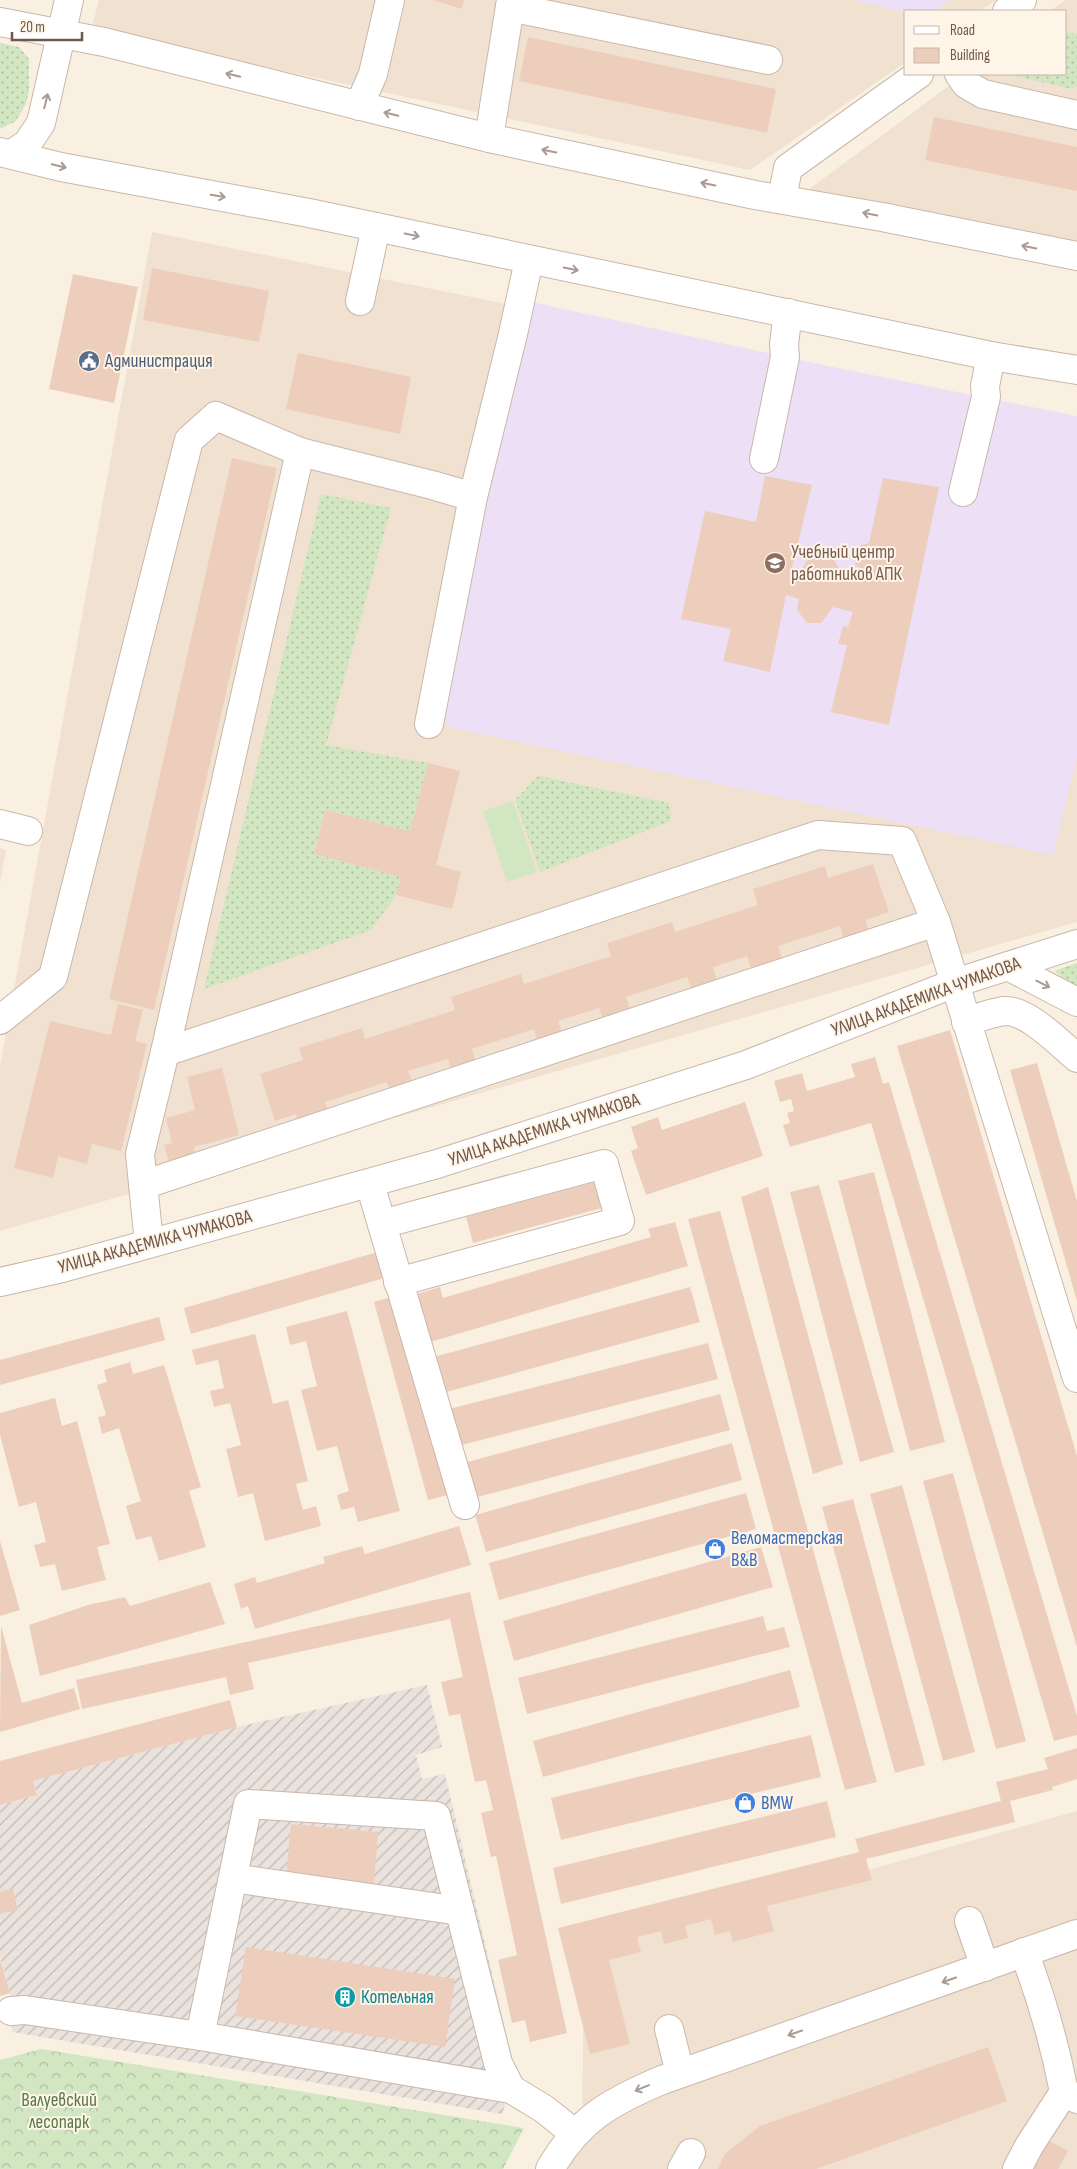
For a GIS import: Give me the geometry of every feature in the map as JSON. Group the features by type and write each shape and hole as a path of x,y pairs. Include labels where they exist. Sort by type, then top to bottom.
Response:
{"street":[{"path":"6,153 28,144 41,123 69,0"},
{"path":"358,106 373,74 390,0"},
{"path":"1008,10 1022,0"},
{"path":"489,138 510,3 768,60"},
{"path":"0,22 104,42 489,138 1077,256"},
{"path":"782,198 788,168 919,75"},
{"path":"960,75 966,84 983,94 1077,115"},
{"path":"6,153 61,167 376,227 991,356 1077,370"},
{"path":"360,301 376,227"},
{"path":"429,724 473,497 529,260"},
{"path":"764,459 785,356 784,344 788,313"},
{"path":"963,492 986,397 985,386 991,356"},
{"path":"0,1020 53,978 189,440 216,416 300,452 473,497"},
{"path":"149,1243 140,1154 165,1052 300,452"},
{"path":"0,824 28,831"},
{"path":"165,1052 818,835 902,841 936,922 1077,1378"},
{"path":"143,1185 936,922"},
{"name":"УЛИЦА АКАДЕМИКА ЧУМАКОВА","path":"0,1282 62,1268 437,1164 746,1065 955,984 1077,944"},
{"path":"1008,966 1077,1002"},
{"path":"966,1022 1006,1011 1022,1016 1042,1028 1077,1058"},
{"path":"382,1224 604,1164 620,1221 398,1282"},
{"path":"370,1184 464,1505"},
{"path":"200,2036 248,1804 436,1816 498,2063 511,2089"},
{"path":"233,1878 460,1911"},
{"path":"969,1921 986,1967"},
{"path":"555,2167 574,2133 592,2116 628,2094 680,2073 1077,1934"},
{"path":"1017,2169 1029,2146 1070,2095 1024,1952"},
{"path":"11,2011 25,2010 200,2036 511,2089 544,2109 574,2133"},
{"path":"669,2029 680,2073"}],"shaded area":[{"path":"99,0 996,0 981,10 904,10 904,63 750,170 109,34 93,23"},
{"path":"854,0 950,0 936,10 904,10 904,12"},
{"path":"1065,0 1077,0 1077,245 805,192 964,75 1067,75 1067,10 1051,10"},
{"path":"152,232 1077,420 1077,922 0,1231 0,1066"},
{"name":"Учебный центр работников АПК","path":"531,302 823,365 1077,416 1077,757 1053,855 449,727 440,710"},
{"path":"0,848 6,850 0,882"},
{"path":"427,1685 442,1747 416,1755 422,1779 445,1774 511,2054 511,2089 502,2114 12,2032 10,1993 0,1956 0,1914 18,1909 13,1889 0,1892 0,1805 37,1795 33,1781 237,1727"},
{"path":"1077,1811 1077,2169 568,2169 582,2138 584,1950"}],"green space":[{"path":"1067,32 1077,34 1077,86 1072,89 1015,76 1067,75"},
{"path":"0,43 19,47 29,59 29,91 26,104 16,121 0,129"},
{"path":"321,494 391,508 326,745 428,763 410,831 325,810 314,854 401,877 396,895 371,930 204,989"},
{"path":"538,776 669,803 671,821 540,872 515,800"},
{"path":"513,801 537,872 507,882 483,811"},
{"path":"1077,963 1077,987 1054,971"},
{"name":"Валуевский лесопарк","path":"41,2049 524,2128 503,2169 0,2169 0,2060"}],"building":[{"path":"433,0 464,0 462,9"},
{"path":"528,37 776,89 767,133 519,81"},
{"path":"934,117 1077,147 1077,191 925,160"},
{"path":"152,268 269,291 259,342 143,320"},
{"name":"Администрация","path":"73,274 138,287 114,403 49,389"},
{"path":"298,353 411,377 400,434 286,409"},
{"path":"232,458 277,468 154,1010 109,999"},
{"path":"765,476 812,485 792,568 802,569 809,558 823,553 833,558 840,570 839,578 859,582 863,569 855,566 861,545 869,543 883,478 939,487 889,725 831,712 847,645 838,644 843,626 848,627 853,612 833,607 821,623 807,623 797,610 799,599 786,595 770,672 723,661 731,629 681,619 705,511 756,522"},
{"path":"428,763 460,771 436,865 461,872 452,909 396,895 401,877 314,854 325,810 410,831"},
{"path":"873,864 889,912 866,920 868,929 843,937 840,926 778,946 782,958 751,968 747,956 713,967 717,980 691,988 687,977 626,997 630,1008 602,1017 599,1008 558,1021 562,1033 537,1041 534,1029 472,1049 476,1063 451,1071 448,1059 408,1071 413,1084 390,1092 387,1082 325,1102 329,1115 299,1125 296,1114 275,1121 260,1074 303,1060 299,1048 362,1028 365,1039 455,1010 451,997 521,974 524,984 611,956 607,943 672,922 675,932 758,905 753,889 825,866 828,878"},
{"path":"118,1004 143,1010 135,1041 147,1044 121,1151 92,1144 87,1164 58,1156 53,1178 14,1168 50,1021 111,1035"},
{"path":"950,1030 1077,1456 1077,1647 897,1046"},
{"path":"875,1057 883,1084 889,1082 1077,1716 1077,1735 1054,1741 871,1123 790,1147 783,1125 790,1123 787,1113 794,1111 791,1099 780,1102 774,1081 802,1073 807,1091 855,1077 851,1064"},
{"path":"1037,1063 1077,1201 1077,1301 1010,1070"},
{"path":"222,1068 239,1135 194,1147 197,1159 170,1166 164,1145 172,1143 166,1118 195,1110 187,1077"},
{"path":"745,1102 763,1156 646,1195 631,1151 638,1148 631,1127 658,1117 662,1130"},
{"path":"874,1172 945,1442 910,1451 838,1181"},
{"path":"595,1182 602,1208 473,1243 466,1217"},
{"path":"819,1185 894,1452 860,1462 790,1192"},
{"path":"768,1187 843,1464 813,1474 741,1197"},
{"path":"720,1211 877,1782 845,1790 688,1219"},
{"path":"675,1222 688,1266 427,1343 413,1295 440,1287 443,1298 651,1237 648,1229"},
{"path":"381,1251 388,1277 191,1334 184,1308"},
{"path":"690,1287 700,1322 439,1394 430,1358"},
{"path":"398,1295 452,1494 428,1500 374,1302"},
{"path":"347,1311 400,1511 358,1522 354,1507 341,1510 337,1495 349,1491 337,1446 317,1451 301,1390 317,1386 306,1341 290,1345 286,1327"},
{"path":"159,1317 165,1340 0,1385 0,1360"},
{"path":"255,1334 273,1404 288,1400 308,1481 296,1484 303,1510 316,1506 321,1526 265,1541 253,1493 238,1497 226,1449 241,1445 230,1403 214,1407 210,1391 224,1388 218,1360 196,1365 192,1350"},
{"path":"708,1343 718,1379 454,1447 445,1410"},
{"path":"130,1362 133,1374 164,1365 201,1487 189,1491 206,1547 159,1561 151,1536 136,1540 126,1506 141,1501 119,1428 102,1434 98,1417 106,1415 97,1385 107,1382 104,1370"},
{"path":"720,1394 730,1430 470,1499 460,1464"},
{"path":"55,1398 62,1426 77,1421 110,1544 97,1547 106,1580 62,1591 55,1564 40,1567 34,1545 46,1542 36,1502 19,1507 0,1435 0,1413"},
{"path":"732,1443 742,1480 486,1552 475,1515"},
{"path":"953,1473 1026,1741 996,1749 923,1481"},
{"path":"902,1485 975,1752 943,1761 870,1494"},
{"path":"746,1493 756,1529 499,1600 489,1563"},
{"path":"853,1499 925,1765 895,1773 822,1507"},
{"path":"459,1526 471,1565 255,1629 248,1606 241,1609 234,1584 255,1577 257,1583 325,1563 323,1557 362,1546 365,1554"},
{"path":"0,1541 20,1610 0,1616"},
{"path":"761,1547 773,1587 514,1661 503,1621"},
{"path":"210,1582 225,1624 40,1676 29,1625 88,1605 125,1597 130,1606"},
{"path":"470,1592 567,2033 530,2042 525,2020 512,2023 498,1960 517,1955 496,1856 491,1857 481,1813 493,1810 486,1780 475,1782 460,1714 449,1716 441,1682 463,1677 450,1619 248,1663 254,1689 230,1695 226,1677 82,1709 76,1680"},
{"path":"763,1616 767,1631 784,1627 790,1647 527,1714 518,1678"},
{"path":"1,1626 22,1703 74,1688 80,1709 0,1732"},
{"path":"790,1670 800,1707 543,1777 533,1741"},
{"path":"230,1700 237,1727 33,1781 37,1795 0,1805 0,1761"},
{"path":"811,1735 821,1777 561,1840 551,1798"},
{"path":"1077,1748 1077,1779 1052,1787 1053,1790 1010,1801 1015,1822 866,1859 872,1880 767,1906 774,1931 733,1942 730,1931 715,1935 711,1919 685,1926 688,1938 664,1944 661,1931 637,1937 641,1952 609,1960 630,2044 590,2054 558,1928 859,1852 855,1839 1001,1801 996,1782 1048,1769 1044,1758"},
{"path":"827,1801 836,1837 561,1904 553,1868"},
{"path":"291,1824 378,1832 374,1885 286,1877"},
{"path":"13,1888 18,1910 0,1914 0,1892"},
{"name":"Котельная","path":"246,1947 455,1979 445,2047 235,2016"},
{"path":"0,1959 10,1993 0,1996"},
{"path":"988,2047 1007,2101 816,2169 718,2169 725,2154 760,2126"},
{"path":"1046,2139 1068,2151 1058,2169 1029,2169"}],"place":[{"name":"Администрация","path":"89,361"},
{"name":"Учебный центр работников АПК","path":"775,563"},
{"name":"Веломастерская B&B","path":"715,1549"},
{"name":"BMW","path":"745,1803"},
{"name":"Котельная","path":"345,1997"}]}
